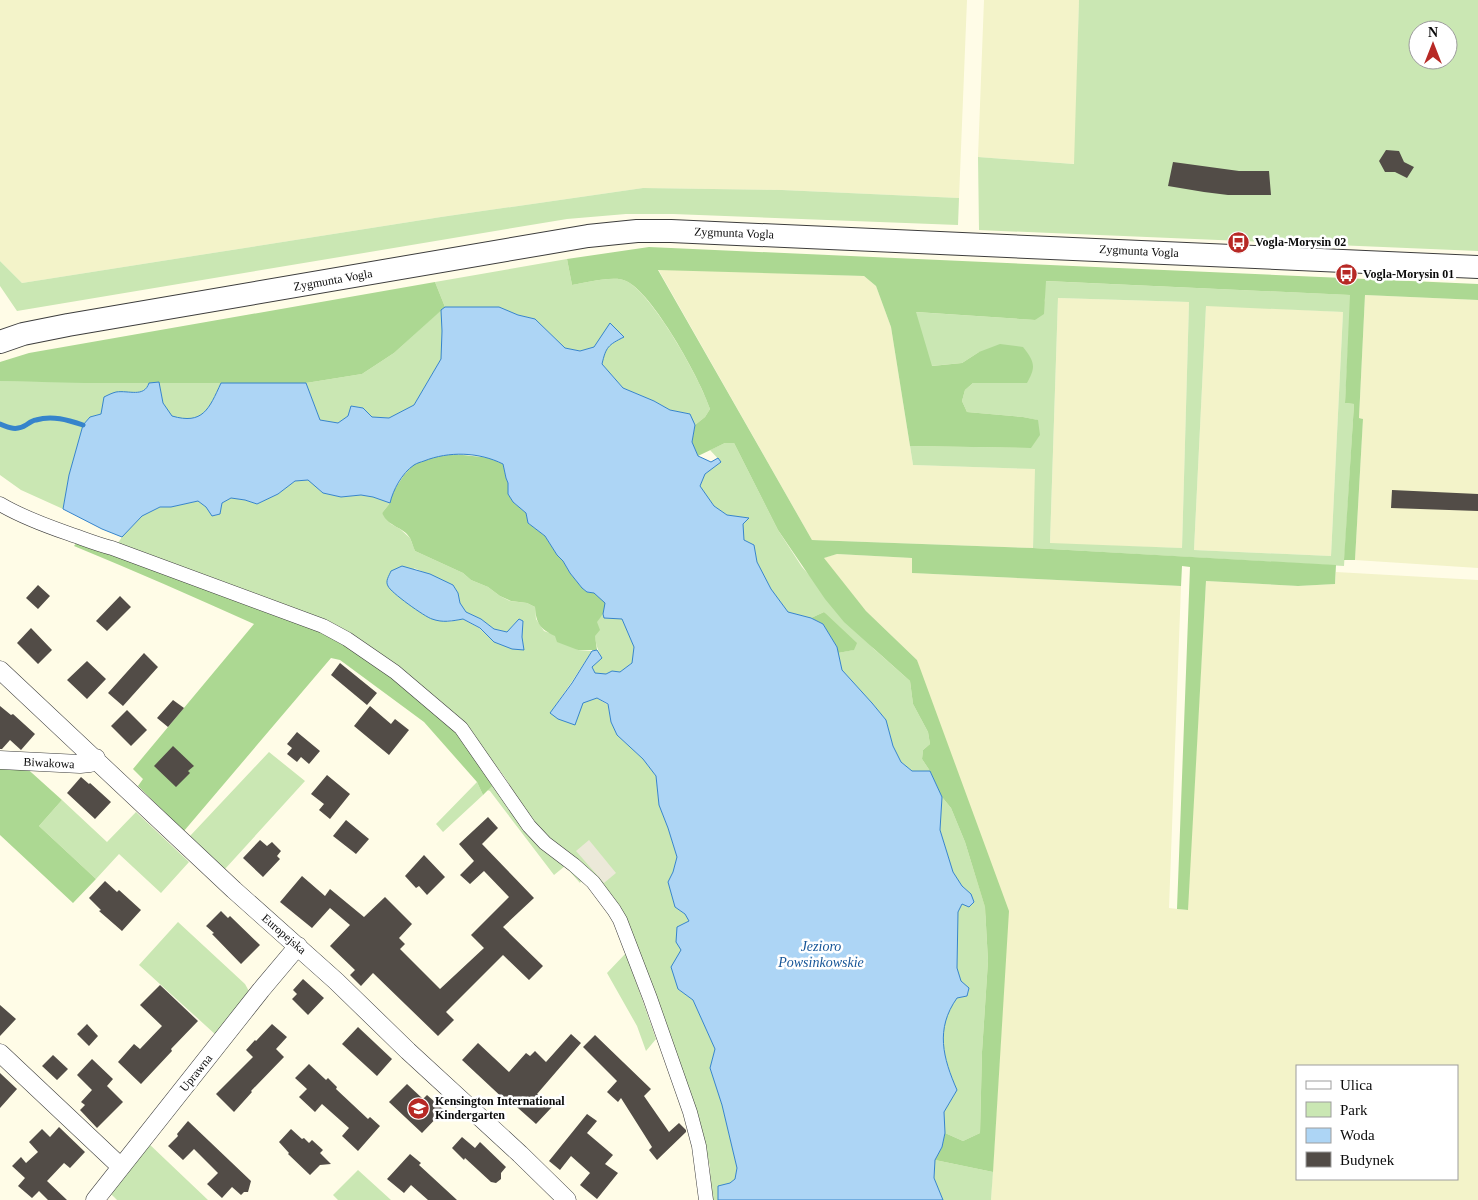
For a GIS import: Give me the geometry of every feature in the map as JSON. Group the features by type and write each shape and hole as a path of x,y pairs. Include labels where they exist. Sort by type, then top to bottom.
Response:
{"street":[{"name":"Zygmunta Vogla","path":"0,342 23,334 68,325 588,236 637,231 947,242 1478,267"},
{"path":"0,504 38,523 112,548 323,626 347,639 395,672 461,728 529,826 546,843 588,877 620,920 654,1007 690,1112 700,1146 706,1200"},
{"name":"Europejska","path":"0,670 96,758 234,890 336,981 567,1200"},
{"name":"Biwakowa","path":"0,760 80,764 90,763 96,758"},
{"name":"Uprawna","path":"95,1200 298,946"},
{"path":"0,1053 120,1167"}],"green space":[{"path":"0,0 967,0 959,198 782,190 643,188 441,217 22,283 0,261"},
{"path":"984,0 1079,0 1075,164 978,157"},
{"path":"1079,0 1478,0 1478,251 979,230 978,157 1074,164"},
{"path":"643,188 782,190 959,198 958,225 673,214 626,214 567,219 17,311 0,286 0,261 22,283 441,217"},
{"path":"649,247 1478,284 1478,300 1365,295 1359,418 1363,419 1355,560 1344,560 1354,404 1345,403 1350,295 1046,281 1044,314 1035,320 916,312 932,366 962,363 979,352 1000,344 1023,347 1033,365 1032,373 1027,383 973,383 965,390 962,401 967,412 1038,420 1040,435 1031,448 910,446 891,327 876,286 864,276 658,270 812,540 1033,548 1336,565 1335,584 1298,586 1206,581 1188,910 1177,909 1190,567 1182,566 1181,586 912,573 912,558 837,554 824,558 866,611 917,660 1009,911 993,1172 935,1160 942,1147 945,1133 963,1141 980,1133 982,1052 988,961 985,907 965,842 951,808 942,797 922,759 923,750 930,744 928,732 913,704 910,681 844,622 825,599 778,530 734,443 725,443 698,456 692,442 695,425 705,417 710,409 697,378 662,319 649,302 637,288 621,279 607,279 572,285 567,259"},
{"path":"567,259 572,285 607,279 621,279 637,289 649,302 662,319 697,378 710,409 705,417 695,425 690,414 670,410 623,388 602,364 605,351 612,343 610,324 594,347 580,351 565,348 535,319 498,307 445,307 435,282"},
{"path":"658,269 864,276 876,286 891,327 913,465 1036,469 1033,548 812,540"},
{"path":"1045,281 1351,295 1345,403 1354,404 1344,566 1033,548 1035,469 913,465 910,446 1030,448 1037,420 967,412 962,401 965,390 973,383 1027,383 979,352 962,363 931,366 915,312 1035,320 1045,300","holes":["1058,298 1189,302 1182,548 1050,543","1206,306 1343,312 1331,556 1194,550"]},
{"path":"435,282 445,307 394,353 362,374 306,383 0,381 0,362 29,353"},
{"path":"1365,295 1478,300 1478,568 1355,560 1363,419 1359,418"},
{"path":"1058,298 1189,302 1182,548 1050,544"},
{"path":"1206,305 1343,312 1331,556 1194,550"},
{"path":"441,310 441,359 414,405 390,418 372,417 363,408 351,406 348,416 338,423 320,420 306,383 362,374 394,353"},
{"path":"0,381 149,383 140,392 116,392 101,414 90,417 83,425 69,475 63,509 21,490 0,475"},
{"path":"159,382 221,383 204,413 191,419 183,419 172,417 163,403"},
{"path":"725,443 734,443 778,530 802,567 874,649 910,681 913,704 928,732 930,744 923,750 922,759 930,771 912,771 901,762 893,746 886,720 842,670 838,653 853,650 824,612 811,618 788,612 771,589 757,562 754,545 744,540 742,524 749,518 727,515 714,506 700,486 705,474 721,462 710,450"},
{"path":"454,454 491,458 503,464 508,483 508,494 513,502 526,513 528,523 545,536 582,588 587,592 594,593 606,603 603,614 597,622 600,630 595,636 597,650 578,650 557,642 555,636 540,625 536,617 535,607 500,596 488,587 471,580 463,573 415,551 407,534 385,518 382,513 390,503 393,492 414,464 433,457"},
{"path":"308,479 323,493 341,497 361,495 390,503 382,513 391,524 410,538 415,551 463,573 471,580 488,587 510,601 527,603 535,607 536,619 544,631 555,635 578,650 592,651 550,713 597,698 608,705 611,722 617,735 643,759 656,776 659,805 677,857 668,882 675,907 685,914 690,922 681,950 678,989 693,1000 715,1049 710,1068 722,1105 737,1168 735,1179 730,1183 718,1186 718,1200 711,1200 710,1167 700,1123 621,912 553,844 530,817 504,776 480,745 441,704 116,546 142,516 160,507 171,507 198,501 213,516 220,514 222,503 231,498 257,504 278,494 295,481","holes":["414,568 453,585 458,593 460,603 466,612 481,619 494,629 507,632 519,619 523,621 522,637 524,650 494,642 479,628 463,619 448,622"]},
{"path":"77,542 317,628 392,676 460,733 495,783 483,795 477,782 424,722 340,660 331,658 184,831 138,786 143,779 133,769 254,624 74,546"},
{"path":"837,554 912,558 912,573 1181,586 1169,908 1187,910 1206,581 1298,586 1335,584 1336,572 1478,580 1478,1200 991,1200 1004,983 917,660 866,611 823,558"},
{"path":"824,612 857,643 854,650 838,653 837,647 823,624 811,618"},
{"path":"603,614 604,618 622,619 634,647 632,663 620,672 612,671 606,674 595,674 592,667 602,658 596,645 595,630 597,620"},
{"path":"269,752 305,781 225,869 190,836"},
{"path":"0,763 22,764 62,800 39,826 96,879 73,903 0,835"},
{"path":"477,782 483,795 443,832 436,824"},
{"path":"495,783 582,879 580,883 565,866 554,875 490,791 487,790"},
{"path":"942,797 951,808 965,842 985,907 988,961 982,1052 980,1133 963,1141 945,1133 944,1112 957,1090 945,1055 944,1032 950,1010 957,998 967,996 969,989 961,981 957,968 958,912 971,894 962,886 953,872 940,830"},
{"path":"62,800 107,842 136,812 189,862 161,893 119,854 96,879 39,826"},
{"path":"178,922 245,984 250,993 216,1035 139,965"},
{"path":"626,953 656,1039 646,1051 637,1026 607,973"},
{"path":"147,1142 208,1200 117,1200 109,1192"},
{"path":"935,1160 993,1172 991,1200 943,1200 934,1178"},
{"path":"358,1170 391,1200 338,1200 333,1195"}],"shaded area":[{"path":"589,840 616,873 604,883 576,851"}],"water":[{"name":"Jezioro Powsinkowskie","path":"445,307 499,307 518,315 535,319 565,348 580,351 594,347 610,323 624,337 608,347 602,364 623,388 670,410 690,414 695,425 692,442 698,456 711,462 718,458 721,462 705,474 700,486 714,506 727,515 749,518 743,524 744,540 754,545 757,562 771,589 788,612 811,618 823,624 837,647 842,670 886,720 893,746 901,762 912,771 930,771 942,797 940,830 953,872 962,886 971,894 974,902 969,907 962,904 958,912 957,968 961,981 969,988 967,996 957,998 950,1010 944,1032 945,1055 957,1090 944,1112 945,1133 942,1147 935,1160 934,1178 943,1200 718,1200 718,1186 730,1183 735,1179 737,1168 722,1105 710,1068 715,1049 693,1000 678,989 671,967 681,950 676,942 677,927 689,921 685,914 675,907 668,882 677,857 659,805 656,776 643,759 617,735 611,722 608,704 597,698 583,703 575,725 558,719 550,713 592,651 597,650 602,658 592,667 595,673 606,674 612,671 620,672 632,663 634,647 622,619 604,618 605,603 594,593 587,592 582,588 545,536 528,523 526,513 513,502 508,494 508,483 503,464 484,457 464,454 434,458 419,463 410,468 402,477 390,503 361,495 341,497 323,493 308,480 295,481 278,494 257,504 231,498 222,503 220,514 212,516 206,507 198,501 171,507 160,507 142,516 122,537 63,509 69,475 83,425 90,417 101,414 104,397 116,392 140,392 147,388 149,383 159,382 163,403 172,416 191,418 204,413 221,383 306,383 320,420 338,423 348,416 351,406 363,408 372,417 389,418 414,405 441,359 441,310"},
{"path":"402,566 430,574 453,585 458,593 460,603 466,612 481,619 494,629 507,632 519,619 523,621 522,637 524,650 512,649 494,642 480,628 463,619 440,621 428,617 416,609 390,589 387,584 391,571"}],"building":[{"path":"1386,150 1399,151 1404,162 1414,167 1407,178 1395,172 1385,172 1379,161"},
{"path":"1173,162 1239,171 1269,171 1271,195 1228,195 1168,186"},
{"path":"1392,490 1478,494 1478,511 1391,508"},
{"path":"38,585 50,596 38,609 26,598"},
{"path":"120,596 131,607 107,631 96,621"},
{"path":"31,628 52,650 38,664 17,643"},
{"path":"144,653 158,667 123,706 108,693"},
{"path":"87,661 106,679 87,699 67,680"},
{"path":"340,663 377,693 367,705 331,675"},
{"path":"173,700 184,708 168,727 157,718"},
{"path":"0,706 11,715 13,714 35,734 21,750 10,740 0,749"},
{"path":"370,706 391,724 395,719 409,730 389,755 354,726"},
{"path":"127,710 147,730 131,746 111,726"},
{"path":"297,732 320,751 309,764 301,757 297,762 287,754 292,748 287,744"},
{"path":"173,746 194,766 188,771 190,773 176,787 154,766"},
{"path":"327,775 350,794 330,819 319,810 324,804 311,794"},
{"path":"81,777 111,802 95,819 67,793"},
{"path":"488,817 498,828 482,844 534,898 503,927 543,966 529,980 503,955 446,1012 454,1020 438,1036 373,973 361,986 350,975 355,970 330,946 350,925 330,908 312,928 280,902 302,876 325,896 330,889 364,917 385,897 412,924 399,938 405,944 400,949 440,989 484,948 471,935 509,897 484,871 470,884 460,875 474,861 459,844"},
{"path":"346,820 369,839 356,854 333,836"},
{"path":"260,840 267,846 272,842 281,851 277,856 280,859 263,877 243,858"},
{"path":"424,855 445,877 427,895 419,886 416,888 405,876"},
{"path":"105,881 117,892 119,890 141,910 122,931 99,911 101,910 89,898"},
{"path":"221,911 228,918 230,916 260,945 241,964 206,926"},
{"path":"303,979 324,998 308,1015 292,999 297,994 293,990"},
{"path":"160,985 198,1021 141,1084 118,1062 134,1044 140,1049 162,1026 140,1005"},
{"path":"0,1005 16,1019 0,1036"},
{"path":"87,1024 98,1036 89,1046 77,1034"},
{"path":"272,1024 287,1037 276,1049 284,1057 251,1091 234,1112 216,1094 253,1057 246,1050"},
{"path":"358,1027 392,1059 377,1076 342,1044"},
{"path":"571,1034 581,1043 537,1094 552,1107 536,1124 509,1100 507,1102 462,1060 478,1043 509,1072 526,1053 530,1056 535,1051 546,1062"},
{"path":"595,1035 651,1089 644,1096 669,1132 679,1123 686,1130 657,1160 649,1150 652,1147 621,1098 618,1102 607,1092 617,1081 583,1047"},
{"path":"53,1055 68,1069 57,1080 42,1066"},
{"path":"92,1059 113,1079 107,1086 123,1102 97,1128 80,1110 85,1105 81,1102 92,1090 77,1075"},
{"path":"309,1064 326,1080 328,1078 337,1087 336,1089 368,1119 370,1117 380,1126 358,1151 342,1136 349,1128 322,1104 315,1112 299,1097 307,1089 295,1078"},
{"path":"0,1073 17,1089 0,1108"},
{"path":"407,1084 423,1099 427,1095 444,1110 422,1133 389,1102"},
{"path":"587,1114 597,1121 587,1133 613,1155 605,1164 618,1173 597,1199 580,1185 590,1173 571,1156 560,1170 549,1161"},
{"path":"188,1121 251,1181 248,1192 244,1192 241,1195 232,1187 222,1198 207,1184 218,1173 194,1149 183,1160 168,1146 178,1136 177,1134"},
{"path":"59,1127 85,1152 70,1168 64,1163 47,1181 67,1200 48,1200 39,1191 32,1198 18,1186 25,1178 12,1166 21,1157 26,1163 38,1152 29,1142 42,1129 50,1137"},
{"path":"291,1129 309,1143 312,1140 323,1150 320,1153 331,1164 320,1165 310,1175 288,1154 279,1142"},
{"path":"462,1137 475,1148 480,1142 506,1167 501,1173 501,1179 496,1183 491,1182 452,1148"},
{"path":"410,1154 421,1163 419,1165 457,1200 428,1200 411,1185 404,1193 387,1179"}],"waterway":[{"path":"0,424 16,428 23,427 34,420 54,418 83,425"}],"place":[{"name":"Vogla-Morysin 02","path":"1239,242"},
{"name":"Vogla-Morysin 01","path":"1347,274"},
{"name":"Kensington International Kindergarten","path":"419,1108"}]}
